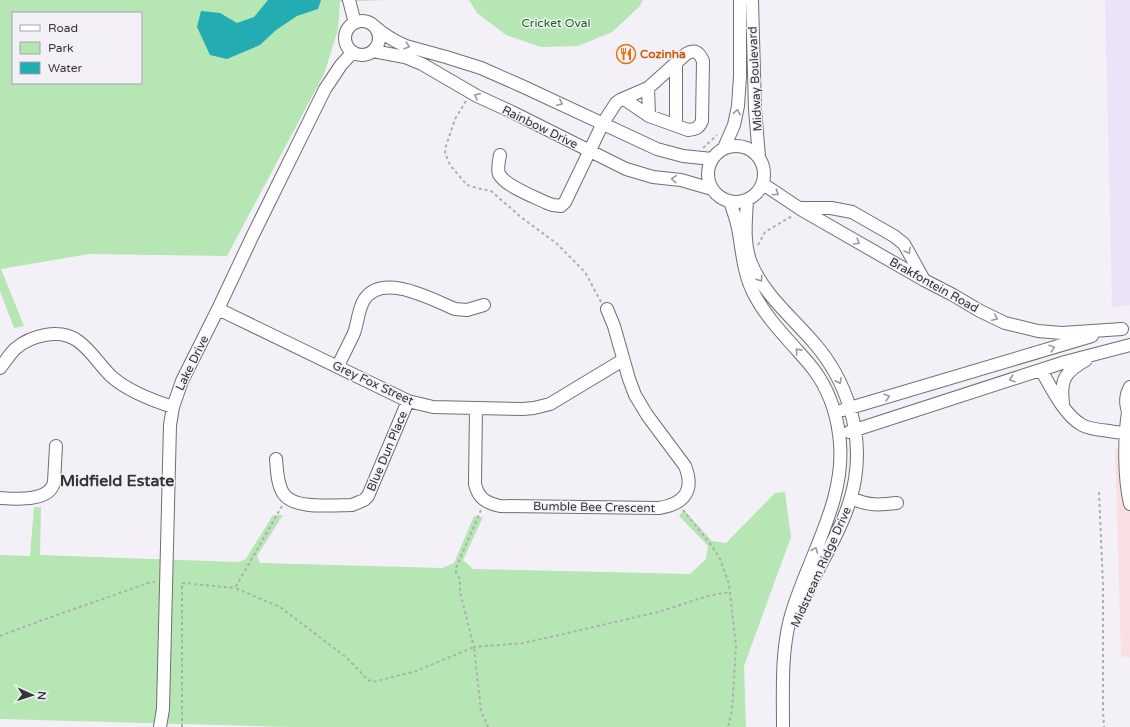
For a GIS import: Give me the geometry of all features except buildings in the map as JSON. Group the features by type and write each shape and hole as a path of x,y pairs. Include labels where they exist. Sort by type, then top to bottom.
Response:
{"street":[{"path":"349,0 356,23"},
{"name":"Midway Boulevard","path":"724,148 734,125 738,106 740,76 740,0"},
{"name":"Midway Boulevard","path":"752,0 755,109 759,157 764,170 763,184"},
{"path":"374,26 378,31 379,42 373,51 363,55 353,52 346,43 345,38 349,27 364,21 374,26 398,43 481,68 657,149 696,158 712,159 708,174 712,189 718,196 730,202 747,200 758,192 763,184"},
{"name":"Rainbow Drive","path":"373,51 413,60 471,93 638,174 681,180 712,189"},
{"path":"500,155 498,168 499,174 507,183 548,203 561,206 565,202 603,123 616,103 620,100 648,88 691,51 700,54 703,60 702,121 700,127 695,130 688,130 649,116 624,99"},
{"name":"Lake Drive","path":"167,727 164,709 170,425 173,407 182,381 325,89 341,65 353,52"},
{"path":"676,63 676,125"},
{"path":"648,88 649,116"},
{"name":"Midway Boulevard","path":"712,159 724,148 733,146 743,146 752,150 759,157"},
{"name":"Brakfontein Road","path":"763,184 801,210 924,280 1005,323 1038,332 1062,333 1126,328"},
{"name":"Midstream Ridge Drive","path":"747,200 746,243 755,272 772,298 815,344 830,364 839,380 855,430 857,459 852,498 842,522 807,593 783,654"},
{"name":"Midstream Ridge Drive","path":"730,202 737,224 745,272 752,290 770,318 814,369 830,398 835,413 839,435 840,461 832,503 797,596 786,637 783,654 783,727"},
{"path":"801,210 831,208 852,212 894,236 904,244 924,280"},
{"path":"338,366 354,334 364,301 373,292 388,288 406,289 462,311 484,306"},
{"name":"Grey Fox Street","path":"218,309 408,400 433,407 534,408 550,404 624,360"},
{"path":"607,309 614,326 632,388 641,406 685,466 688,473 689,480 686,496 677,503"},
{"name":"Brakfontein Road","path":"835,413 1085,338 1126,328"},
{"path":"0,368 14,350 30,340 47,335 64,335 78,341 112,377 121,383 156,401 173,407"},
{"path":"1047,368 1085,338"},
{"path":"839,435 1047,368 1130,345"},
{"path":"1063,406 1061,390 1066,377 1074,368 1097,353"},
{"path":"1006,362 1047,361 1047,368 1063,406 1074,419 1082,425 1095,429 1128,432"},
{"path":"1130,387 1126,394 1129,414 1127,485 1130,504"},
{"name":"Blue Dun Place","path":"286,497 293,502 306,505 352,505 364,500 373,487 384,456 408,400"},
{"path":"476,408 475,484 476,491 485,501"},
{"path":"0,498 26,499 43,495 53,486 56,446"},
{"path":"276,459 279,484 286,497"},
{"path":"852,498 861,503 872,505 897,503"},
{"name":"Bumble Bee Crescent","path":"485,501 493,505 507,506 659,508 677,503"},
{"name":"Lake Drive","path":"160,727 164,709"}],"path":[{"path":"471,93 455,119 446,146 445,153 450,165 458,176 467,184 491,191 522,218 556,243 586,272 599,300 607,309"},
{"path":"696,158 705,145 720,132"},
{"path":"751,262 765,232 801,210"},
{"path":"1099,492 1103,585 1104,727"},
{"path":"235,588 286,497"},
{"path":"485,501 456,568 456,573 460,579 460,592 474,647 481,711 488,727"},
{"path":"677,503 712,546 725,572 730,592 736,646 732,711 728,727"},
{"path":"0,636 148,583 167,582 235,588 280,607 347,658 368,680 373,682 416,671 474,647 523,643 658,612 708,596 730,592"},
{"path":"182,583 182,727"}],"shaded area":[{"path":"1105,0 1130,0 1130,305 1112,308"},
{"path":"1115,449 1130,449 1130,658 1121,656"}],"green space":[{"path":"0,0 385,0 340,2 338,30 324,74 227,256 89,254 1,269 24,326 14,328 0,291"},
{"name":"Cricket Oval","path":"469,0 643,0 639,7 612,32 578,46 541,47 506,35 477,13"},
{"path":"785,492 791,537 744,666 746,727 289,727 0,719 0,555 30,556 34,507 41,507 40,555 237,562 245,560 273,515 283,515 257,556 260,563 442,568 454,563 474,516 483,517 463,560 473,569 690,574 706,559 708,546 679,516 684,510 712,541 726,543 775,493"}],"water":[{"path":"268,0 321,0 318,9 297,16 276,30 260,45 227,59 210,55 197,27 201,11 220,13 237,23 254,17"}],"place":[{"name":"Cozinha","path":"626,54"}],"district":[{"name":"Midfield Estate","path":"117,481"}]}
